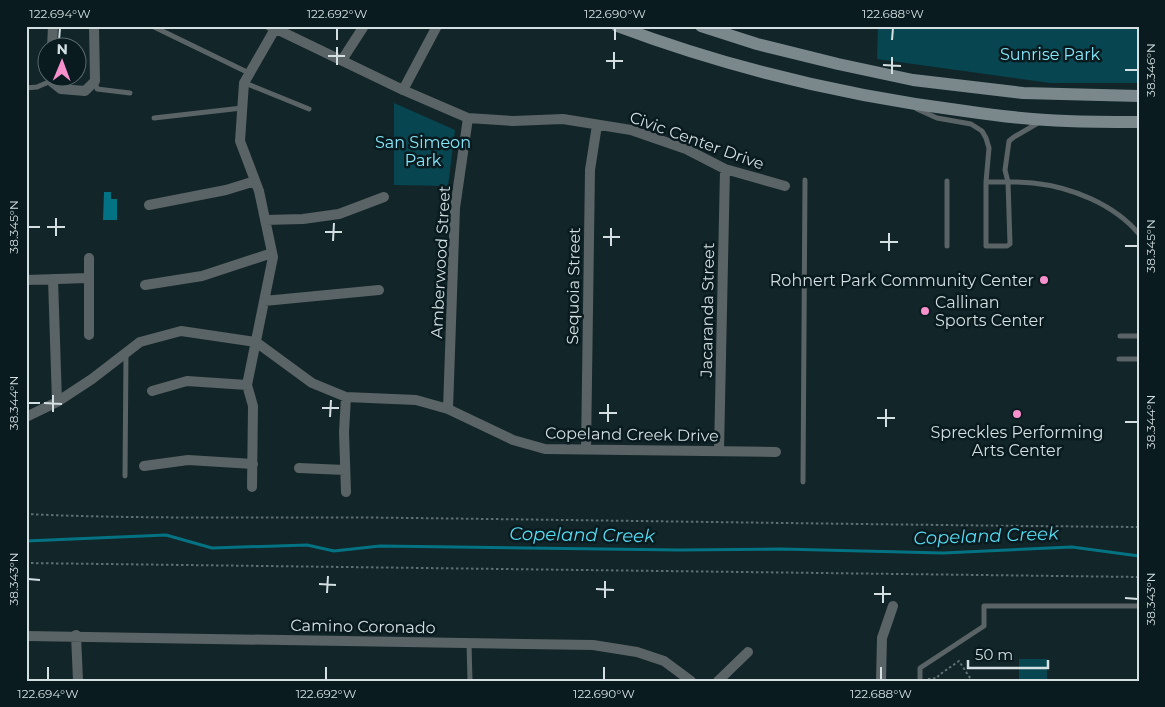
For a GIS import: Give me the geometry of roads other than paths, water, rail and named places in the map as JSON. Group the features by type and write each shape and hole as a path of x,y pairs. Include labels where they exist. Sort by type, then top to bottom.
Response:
{"main road":[{"path":"617,26 729,63 811,84 903,102 1043,120 1139,122"},
{"path":"701,26 756,44 913,80 1022,93 1139,96"}],"street":[{"path":"88,87 95,80 94,26"},
{"path":"342,60 364,26"},
{"path":"403,90 437,26"},
{"path":"252,487 253,406 247,385 273,257 259,191 240,141 244,83 273,28"},
{"name":"Civic Center Drive","path":"273,28 403,90 468,118 514,121 563,119 631,130 686,149 725,168 785,186"},
{"path":"59,88 61,90 84,91 87,88"},
{"name":"Amberwood Street","path":"448,409 455,208 468,118"},
{"name":"Sequoia Street","path":"586,449 590,170 597,125"},
{"name":"Jacaranda Street","path":"719,451 725,168"},
{"path":"149,204 226,190 255,181"},
{"path":"265,220 303,219 339,214 384,197"},
{"path":"145,285 202,276 272,253"},
{"path":"89,258 89,335"},
{"path":"26,280 88,278"},
{"path":"53,279 57,402"},
{"path":"264,301 300,296 379,290"},
{"name":"Copeland Creek Drive","path":"26,417 57,402 92,379 140,342 181,331 256,342 312,383 346,397 416,400 448,409 513,440 545,449 776,452"},
{"path":"152,391 187,381 247,385"},
{"path":"346,397 344,432 346,492"},
{"path":"144,466 188,460 253,464"},
{"path":"299,468 345,470"},
{"path":"881,681 882,638 894,606"},
{"path":"76,635 78,681"},
{"name":"Camino Coronado","path":"26,636 76,635 594,645 638,652 664,661 691,681"},
{"path":"718,681 748,652"}],"lane":[{"path":"152,26 250,73"},
{"path":"95,80 97,89 130,93"},
{"path":"244,83 309,109"},
{"path":"903,102 937,118 971,124 982,131 989,148 986,182 986,246 1007,246 1010,244 1008,182 1005,170 1009,141 1043,120"},
{"path":"154,118 242,108"},
{"path":"803,482 805,180"},
{"path":"947,181 947,246"},
{"path":"986,182 1041,184 1063,188 1086,196 1115,212 1139,234"},
{"path":"1120,336 1139,336"},
{"path":"125,476 126,353"},
{"path":"1119,359 1139,359"},
{"path":"920,680 920,668 984,626 984,606 1139,606"},
{"path":"470,643 470,681"}],"waterway":[{"name":"Copeland Creek","path":"26,541 166,535 212,548 307,545 334,551 380,546 680,550 781,549 943,553 1072,547 1139,556"}],"place":[{"name":"Rohnert Park Community Center","path":"1044,280"},
{"name":"Callinan Sports Center","path":"925,311"},
{"name":"Spreckles Performing Arts Center","path":"1017,414"}],"park label":[{"name":"Sunrise Park","path":"1050,54"},
{"name":"San Simeon Park","path":"423,151"}]}
